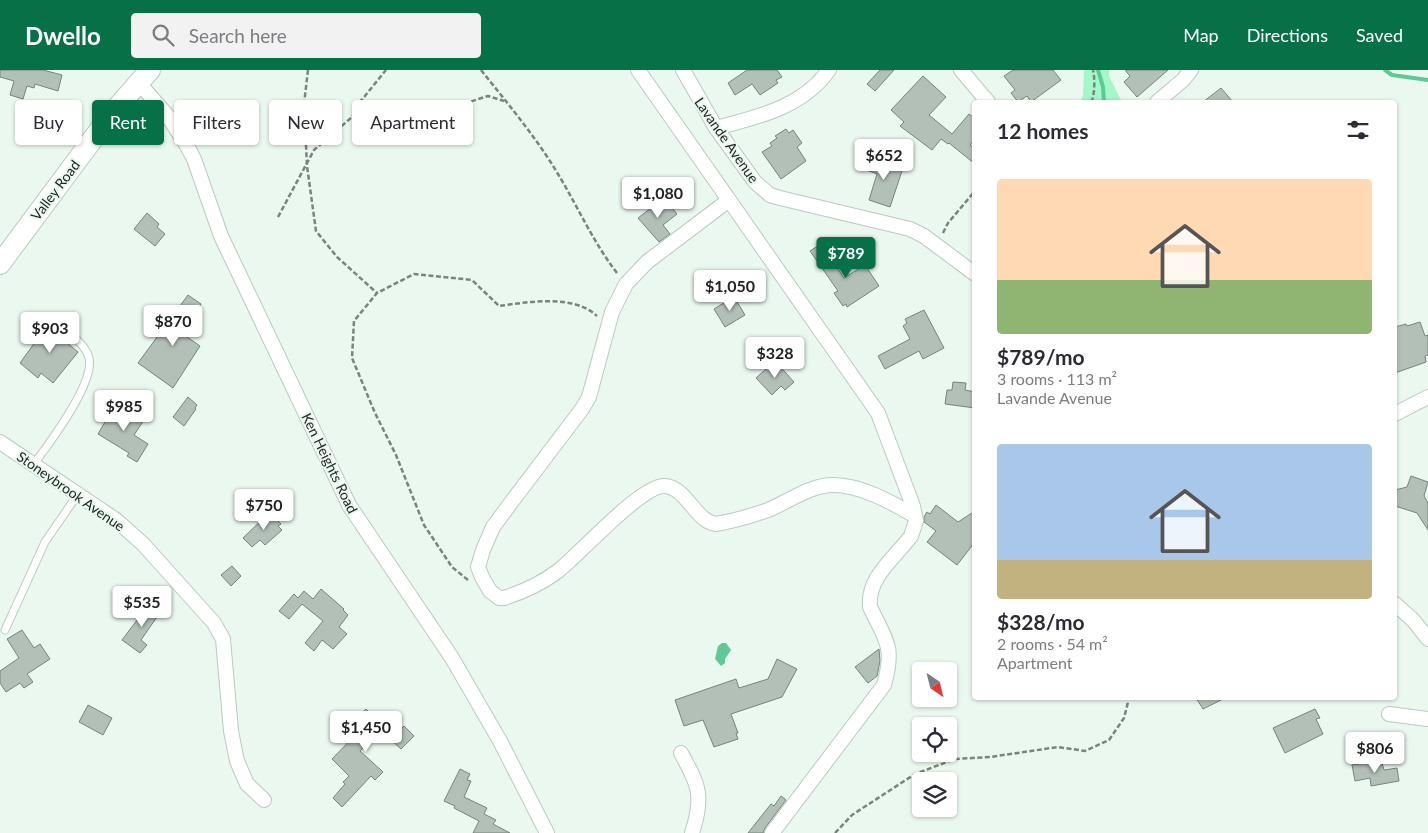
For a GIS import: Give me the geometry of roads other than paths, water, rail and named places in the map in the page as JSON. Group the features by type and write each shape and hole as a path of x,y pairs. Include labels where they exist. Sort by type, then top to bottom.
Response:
{"street":[{"path":"638,70 878,413 906,484 915,516 914,529 911,536 880,574 875,583 870,601 870,607 889,645 890,666 884,685 772,833"},
{"name":"Lavande Avenue","path":"683,70 716,128 755,182 770,194 910,229 924,236 972,272"},
{"path":"716,128 766,114 794,101 820,82 829,70"},
{"path":"961,70 986,100"},
{"path":"1159,100 1183,80 1191,70"},
{"name":"Valley Road","path":"0,264 107,120 144,76"},
{"name":"Ken Heights Road","path":"144,76 186,144 225,244 349,505 452,658 500,741 547,833"},
{"path":"729,200 647,262 626,284 607,326 589,397 493,527 478,566 485,583 495,596 504,598 513,596 553,574 578,554 646,492 661,486 667,486 676,491 708,522 716,524 769,509 816,488 832,485 845,486 863,492 915,516"},
{"path":"1397,413 1428,397"},
{"name":"Stoneybrook Avenue","path":"0,442 116,520 132,534 219,631 223,639 231,731 237,761 247,784 264,800"},
{"path":"1397,606 1413,620 1428,639"},
{"path":"1390,714 1428,719"},
{"path":"681,752 697,782 698,815 692,833"}],"lane":[{"path":"34,464 64,422 88,374 90,363 87,353 73,336"},
{"path":"5,630 45,542 78,494"}],"waterway":[{"path":"1098,70 1103,87 1104,100"},
{"path":"1385,70 1392,75 1428,80"}]}
